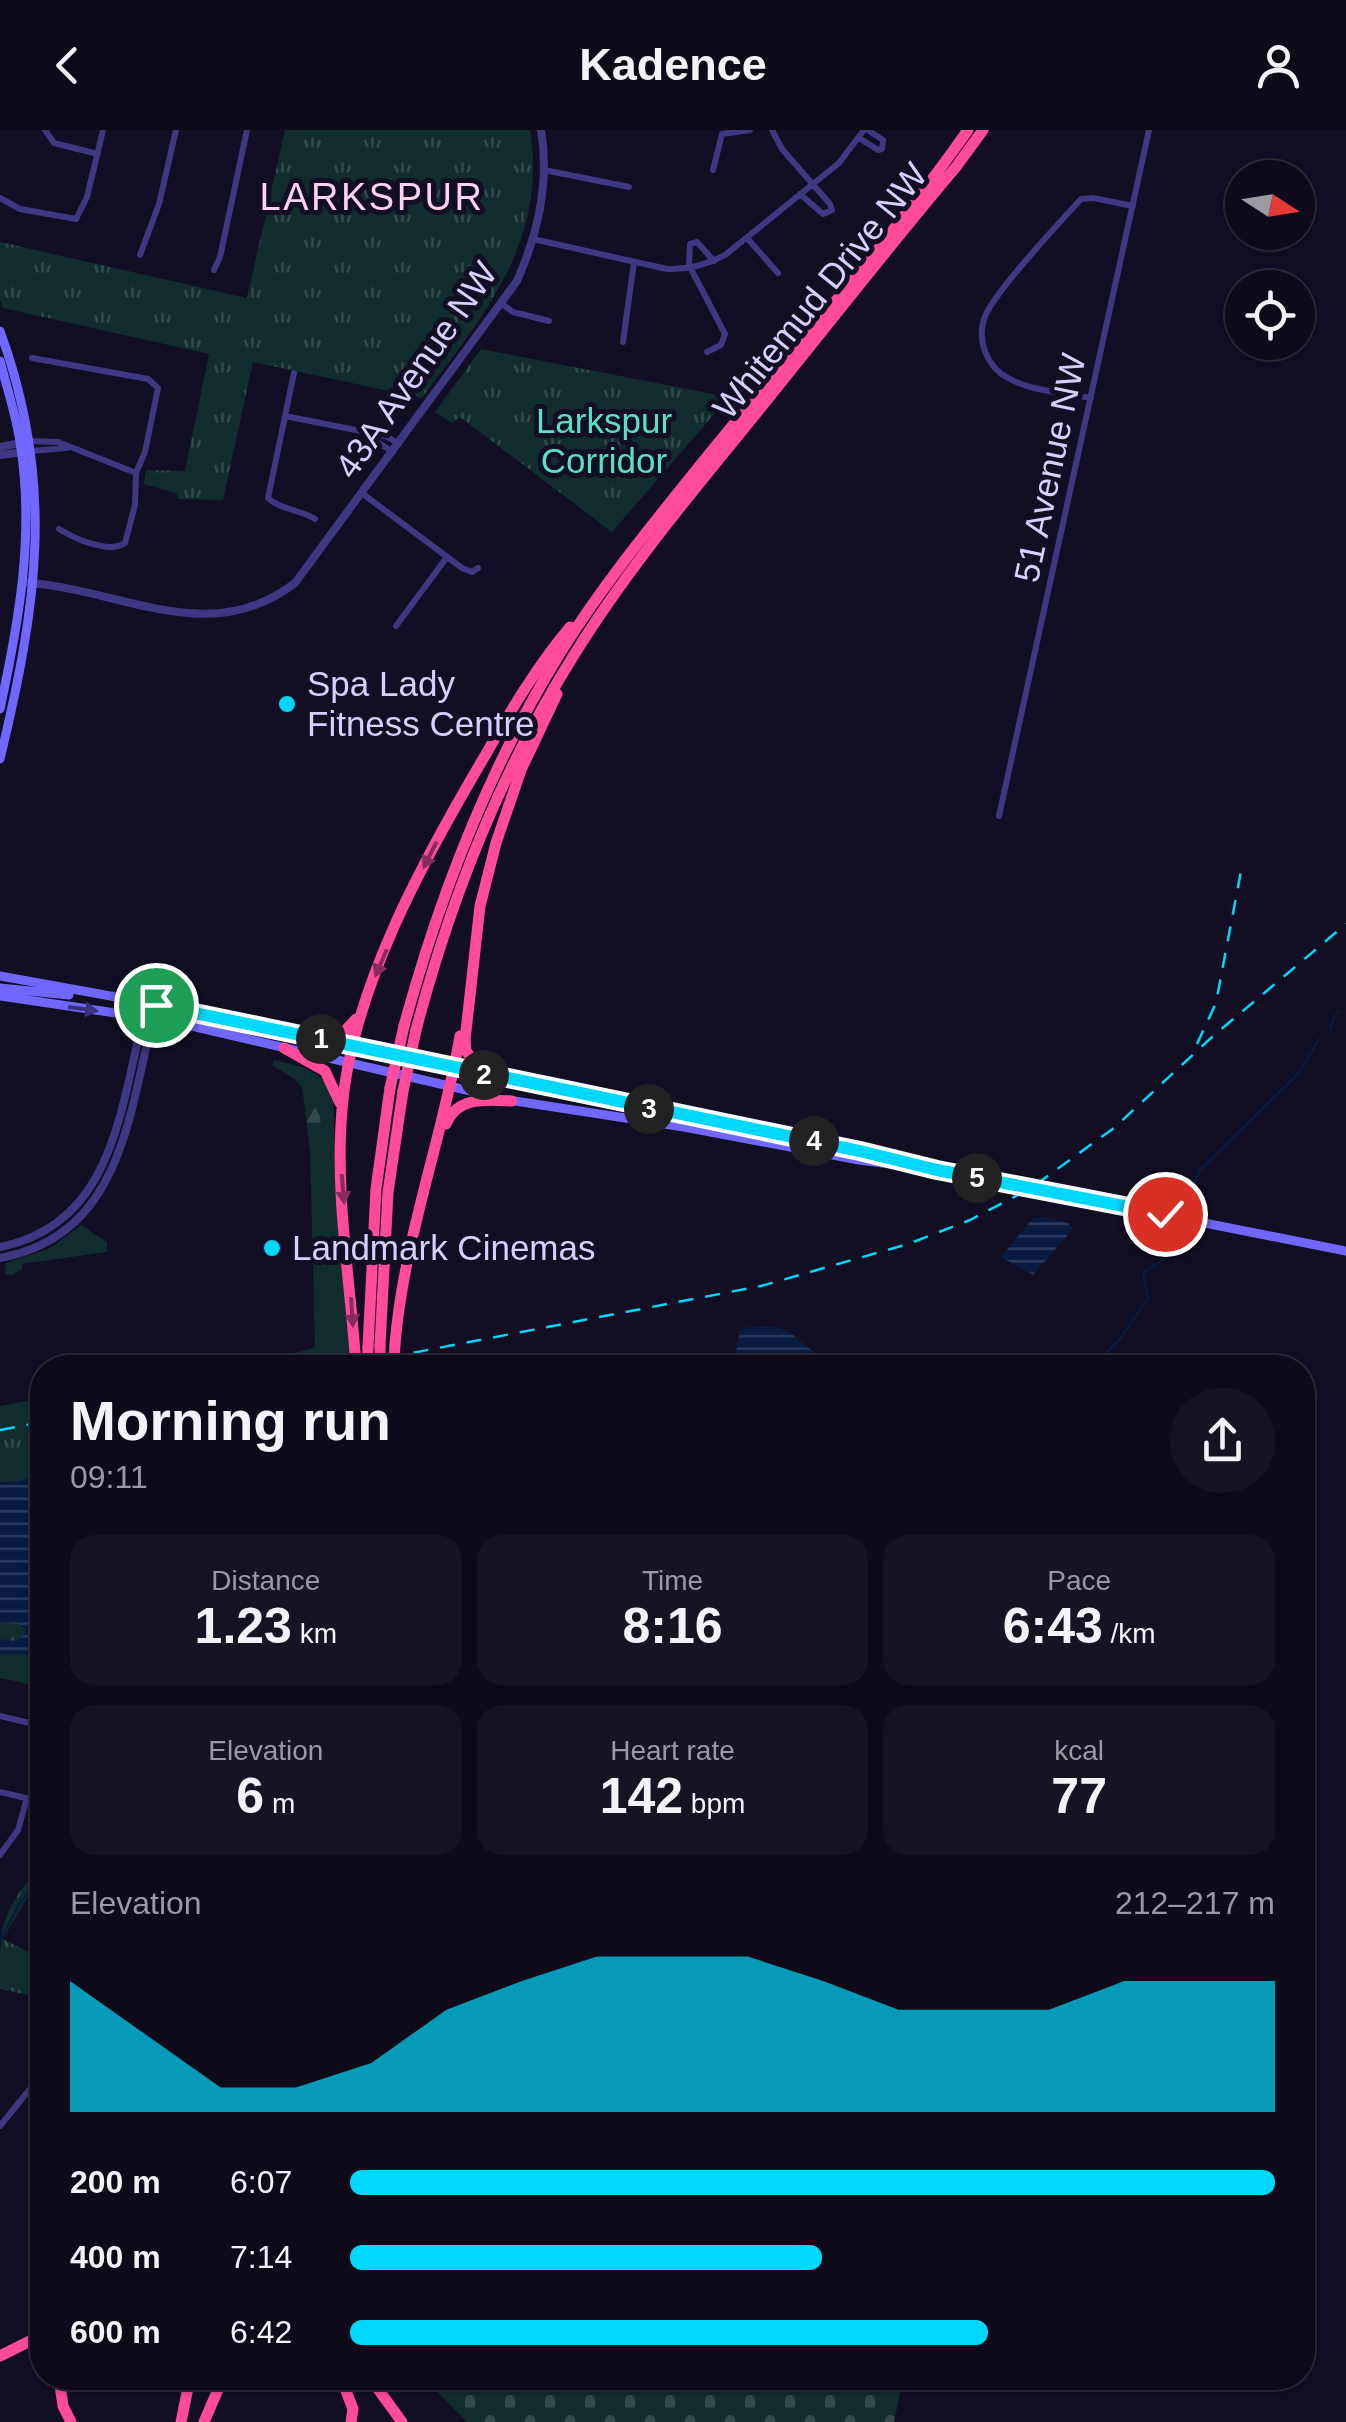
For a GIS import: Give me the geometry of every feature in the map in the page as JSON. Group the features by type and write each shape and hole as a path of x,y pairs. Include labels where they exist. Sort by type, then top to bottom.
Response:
{"highway":[{"path":"952,163 966,130"},
{"path":"952,163 986,130"},
{"name":"Whitemud Drive NW","path":"378,1355 374,1346 376,1188 440,906 489,785 552,667 608,582 952,163"},
{"name":"Whitemud Drive NW","path":"410,1028 470,859 526,738 572,657 644,554 952,163"},
{"path":"302,1034 347,1032 363,1006 436,842 488,750 552,648 608,582"},
{"path":"389,1355 395,1344 409,1240 454,1068 480,906 502,821 572,657"},
{"path":"474,953 466,1051 479,1068 508,1080"},
{"path":"355,1355 340,1164 342,1107 363,1006"},
{"path":"284,1048 326,1071 342,1107"},
{"path":"434,1156 450,1114 458,1107 479,1100 512,1100"},
{"path":"0,2356 30,2341"},
{"path":"60,2390 71,2422"},
{"path":"180,2390 180,2422"},
{"path":"180,2422 187,2390"},
{"path":"203,2422 210,2390"},
{"path":"203,2422 217,2390"},
{"path":"346,2390 353,2409 351,2422"},
{"path":"379,2390 402,2422"}],"main road":[{"path":"0,331 11,362 37,516 0,759"},
{"path":"0,360 26,447"},
{"path":"0,709 29,583"},
{"path":"0,973 112,997 284,1048 450,1084 458,1089 859,1160 937,1170"},
{"path":"0,988 112,997"},
{"path":"0,996 258,1024 937,1170 1346,1251"}],"street":[{"path":"44,130 54,143 98,154"},
{"path":"1,199 20,209 76,220 88,196 103,130"},
{"path":"140,255 159,204 176,130"},
{"path":"214,270 248,130"},
{"name":"43A Avenue NW","path":"29,583 174,612 216,615 272,598 308,570 517,281 540,210 544,170 541,130"},
{"path":"713,170 721,136 750,130"},
{"path":"772,130 811,186 832,206 830,212 823,214 800,194"},
{"path":"533,238 667,269 691,268 714,261 844,158 859,138 866,130 884,140 882,149 859,138"},
{"name":"51 Avenue NW","path":"999,816 1149,130"},
{"path":"544,170 628,186"},
{"path":"1090,398 1010,380 995,369 986,354 982,328 990,306 1084,198 1132,206"},
{"path":"747,238 778,273"},
{"path":"707,352 721,345 725,334 691,268 689,248 694,242 700,244 714,261"},
{"path":"623,342 634,262"},
{"path":"502,304 516,313 550,321"},
{"path":"32,358 150,380 157,386 124,544 114,547 83,540 59,529"},
{"path":"294,373 269,501 315,519"},
{"path":"285,416 362,433 396,448"},
{"path":"0,447 68,448 136,473"},
{"path":"0,456 26,447"},
{"path":"363,494 467,570 478,568"},
{"path":"396,626 448,557"},
{"path":"0,1248 32,1239 51,1228 75,1209 90,1188 113,1141 151,1011"},
{"path":"0,1258 50,1240 76,1221 94,1201 124,1140 151,1011"},
{"path":"0,1716 30,1723"},
{"path":"0,1792 28,1798 18,1830 0,1855"},
{"path":"0,2126 30,2089"}],"green space":[{"path":"285,130 530,130 533,170 520,242 488,306 422,398 253,362 223,500 179,499 176,493 144,484 146,470 185,471 209,354 3,308 0,242 247,298"},
{"name":"Larkspur Corridor","path":"481,349 729,397 612,532 460,417 452,423 435,412"},
{"path":"274,1060 302,1067 318,1080 322,1148 319,1152 310,1151 302,1087 272,1065"},
{"path":"302,1067 322,1079 332,1094 351,1355 284,1355 315,1348 310,1151 319,1152 318,1080"},
{"path":"81,1225 107,1242 107,1252 22,1264 22,1269 12,1275 5,1274 6,1263 50,1248"},
{"path":"30,1400 30,1435 0,1441 0,1406"},
{"path":"30,1435 30,1684 0,1678 0,1441"},
{"path":"30,1879 30,1896 3,1939 30,1953 30,1995 0,1989 2,1932 18,1895"},
{"path":"436,2390 901,2390 894,2422 467,2422"}],"water":[{"path":"1033,1218 1068,1223 1073,1229 1033,1275 1001,1257"},
{"path":"770,1326 788,1331 817,1355 735,1355 740,1331"},
{"path":"30,1477 30,1657 0,1654 0,1639 16,1641 26,1629 0,1622 0,1482"}],"waterway":[{"path":"1330,1028 1340,1012"},
{"path":"1185,1211 1199,1171 1299,1073 1319,1039"},
{"path":"1102,1355 1148,1299 1143,1273 1164,1259 1181,1223"},
{"path":"0,1941 30,1891"}],"railway":[{"path":"1197,1044 1216,1003 1241,871"},
{"path":"402,1355 761,1286 908,1244 970,1220 1031,1188 1114,1128 1212,1037 1346,924"},
{"path":"0,1430 30,1424"}],"place":[{"name":"Spa Lady Fitness Centre","path":"287,704"},
{"name":"Landmark Cinemas","path":"272,1248"}],"district":[{"name":"LARKSPUR","path":"372,197"}],"route":[{"path":"156,1005 937,1170 1165,1214"}]}
